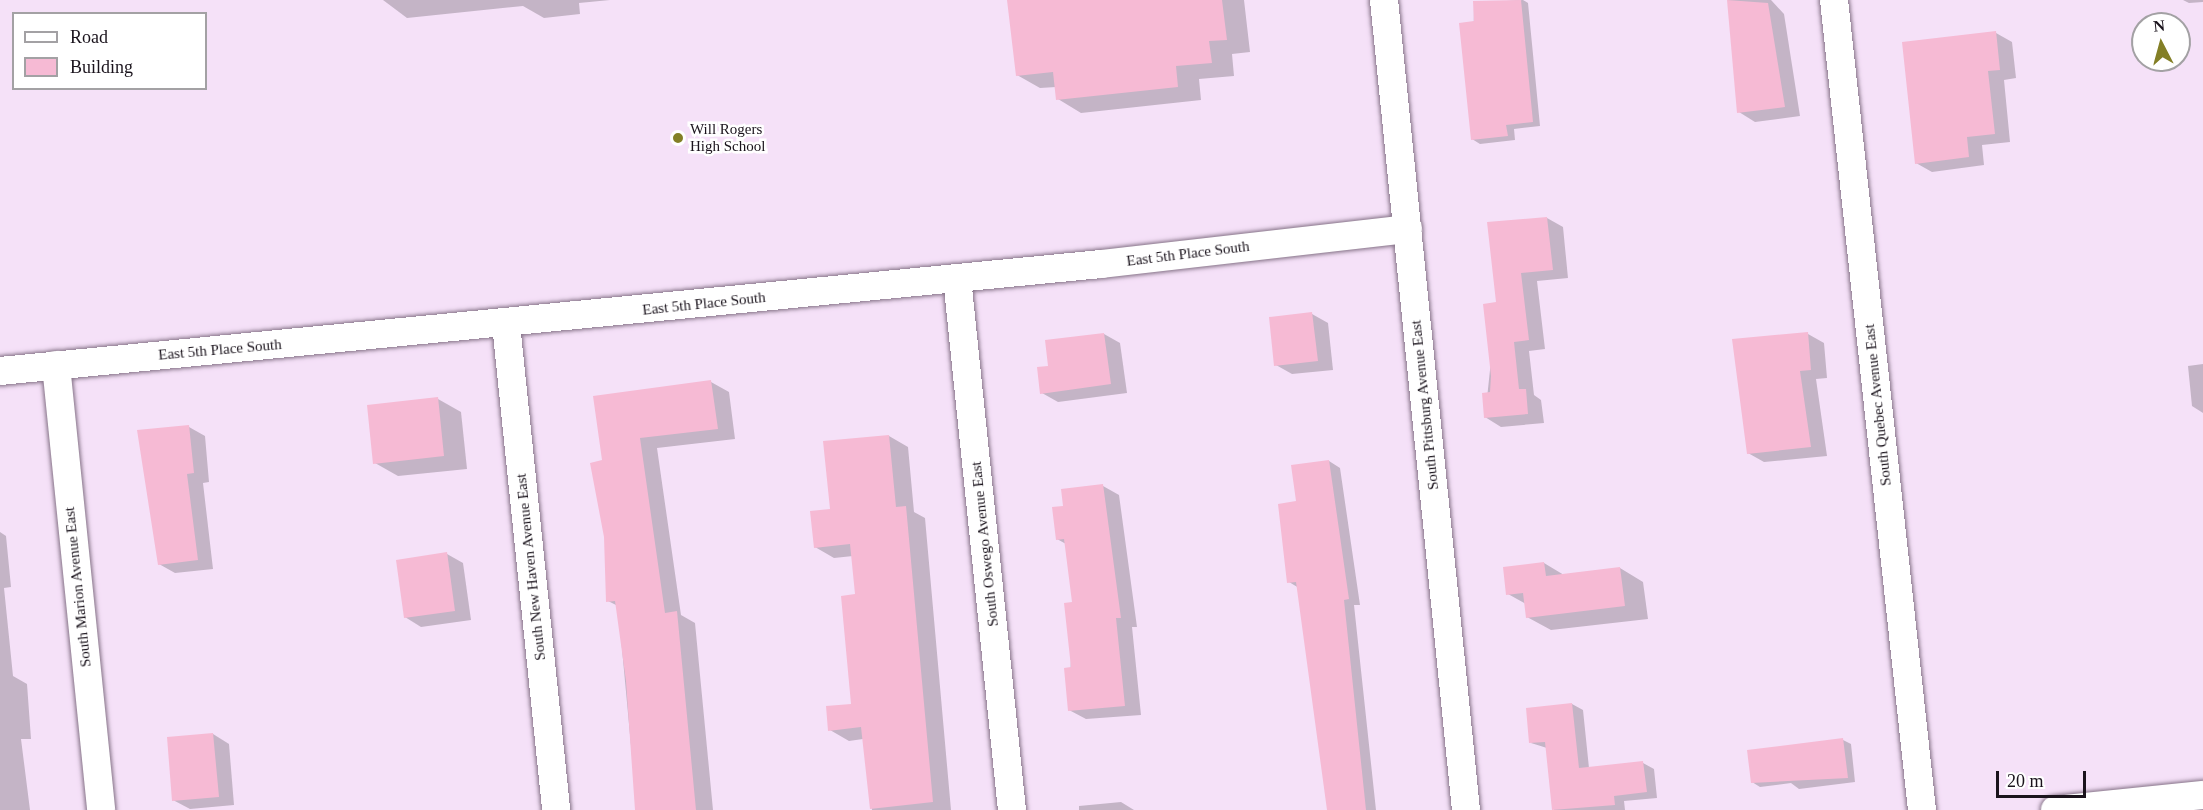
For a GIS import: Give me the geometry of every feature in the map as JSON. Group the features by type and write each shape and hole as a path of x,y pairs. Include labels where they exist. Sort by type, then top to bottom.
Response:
{"street":[{"name":"South Pittsburg Avenue East","path":"1384,0 1466,810"},
{"name":"South Quebec Avenue East","path":"1834,0 1922,810"},
{"name":"East 5th Place South","path":"0,371 506,324 1408,229"},
{"name":"South Oswego Avenue East","path":"957,278 1012,810"},
{"name":"South New Haven Avenue East","path":"506,324 556,810"},
{"name":"South Marion Avenue East","path":"56,365 101,810"},
{"path":"2055,810 2203,795"}],"building":[{"path":"1007,0 1222,0 1227,40 1209,41 1212,63 1176,66 1178,87 1056,100 1053,72 1016,76"},
{"path":"1521,0 1533,122 1506,125 1508,136 1471,140 1459,23 1474,21 1473,1"},
{"path":"1727,0 1768,3 1785,107 1737,113"},
{"path":"1996,31 2000,70 1988,71 1995,134 1967,137 1969,157 1915,164 1902,42"},
{"path":"1547,217 1553,270 1521,273 1529,340 1514,342 1519,389 1526,389 1528,414 1484,418 1482,393 1490,392 1491,376 1483,304 1496,302 1487,222"},
{"path":"1312,312 1318,361 1274,366 1269,317"},
{"path":"1808,332 1811,370 1800,371 1811,447 1747,454 1732,339"},
{"path":"1104,333 1111,384 1040,394 1037,367 1048,366 1045,340"},
{"path":"711,380 718,429 640,438 665,613 677,611 696,810 635,810 626,681 615,601 606,602 604,537 590,463 602,460 593,396"},
{"path":"438,397 444,456 373,464 367,405"},
{"path":"189,425 194,473 187,474 198,560 158,565 137,430"},
{"path":"889,435 896,507 906,506 933,802 870,809 861,727 828,731 826,706 851,704 841,596 855,594 850,544 814,548 810,511 830,509 823,441"},
{"path":"1329,460 1349,599 1344,600 1366,810 1327,810 1296,582 1287,583 1278,504 1296,501 1291,465"},
{"path":"1103,484 1121,618 1116,618 1125,706 1068,711 1064,668 1071,667 1064,603 1072,602 1064,539 1056,540 1052,507 1063,506 1061,489"},
{"path":"447,552 455,611 404,618 396,560"},
{"path":"1544,562 1546,576 1620,567 1625,606 1526,618 1523,593 1506,595 1503,567"},
{"path":"1572,703 1579,768 1643,761 1647,792 1614,796 1615,805 1552,810 1545,742 1529,743 1526,708"},
{"path":"213,733 219,797 172,801 167,737"},
{"path":"1843,738 1848,778 1751,783 1747,750"}],"place":[{"name":"Will Rogers High School","path":"678,138"}]}
